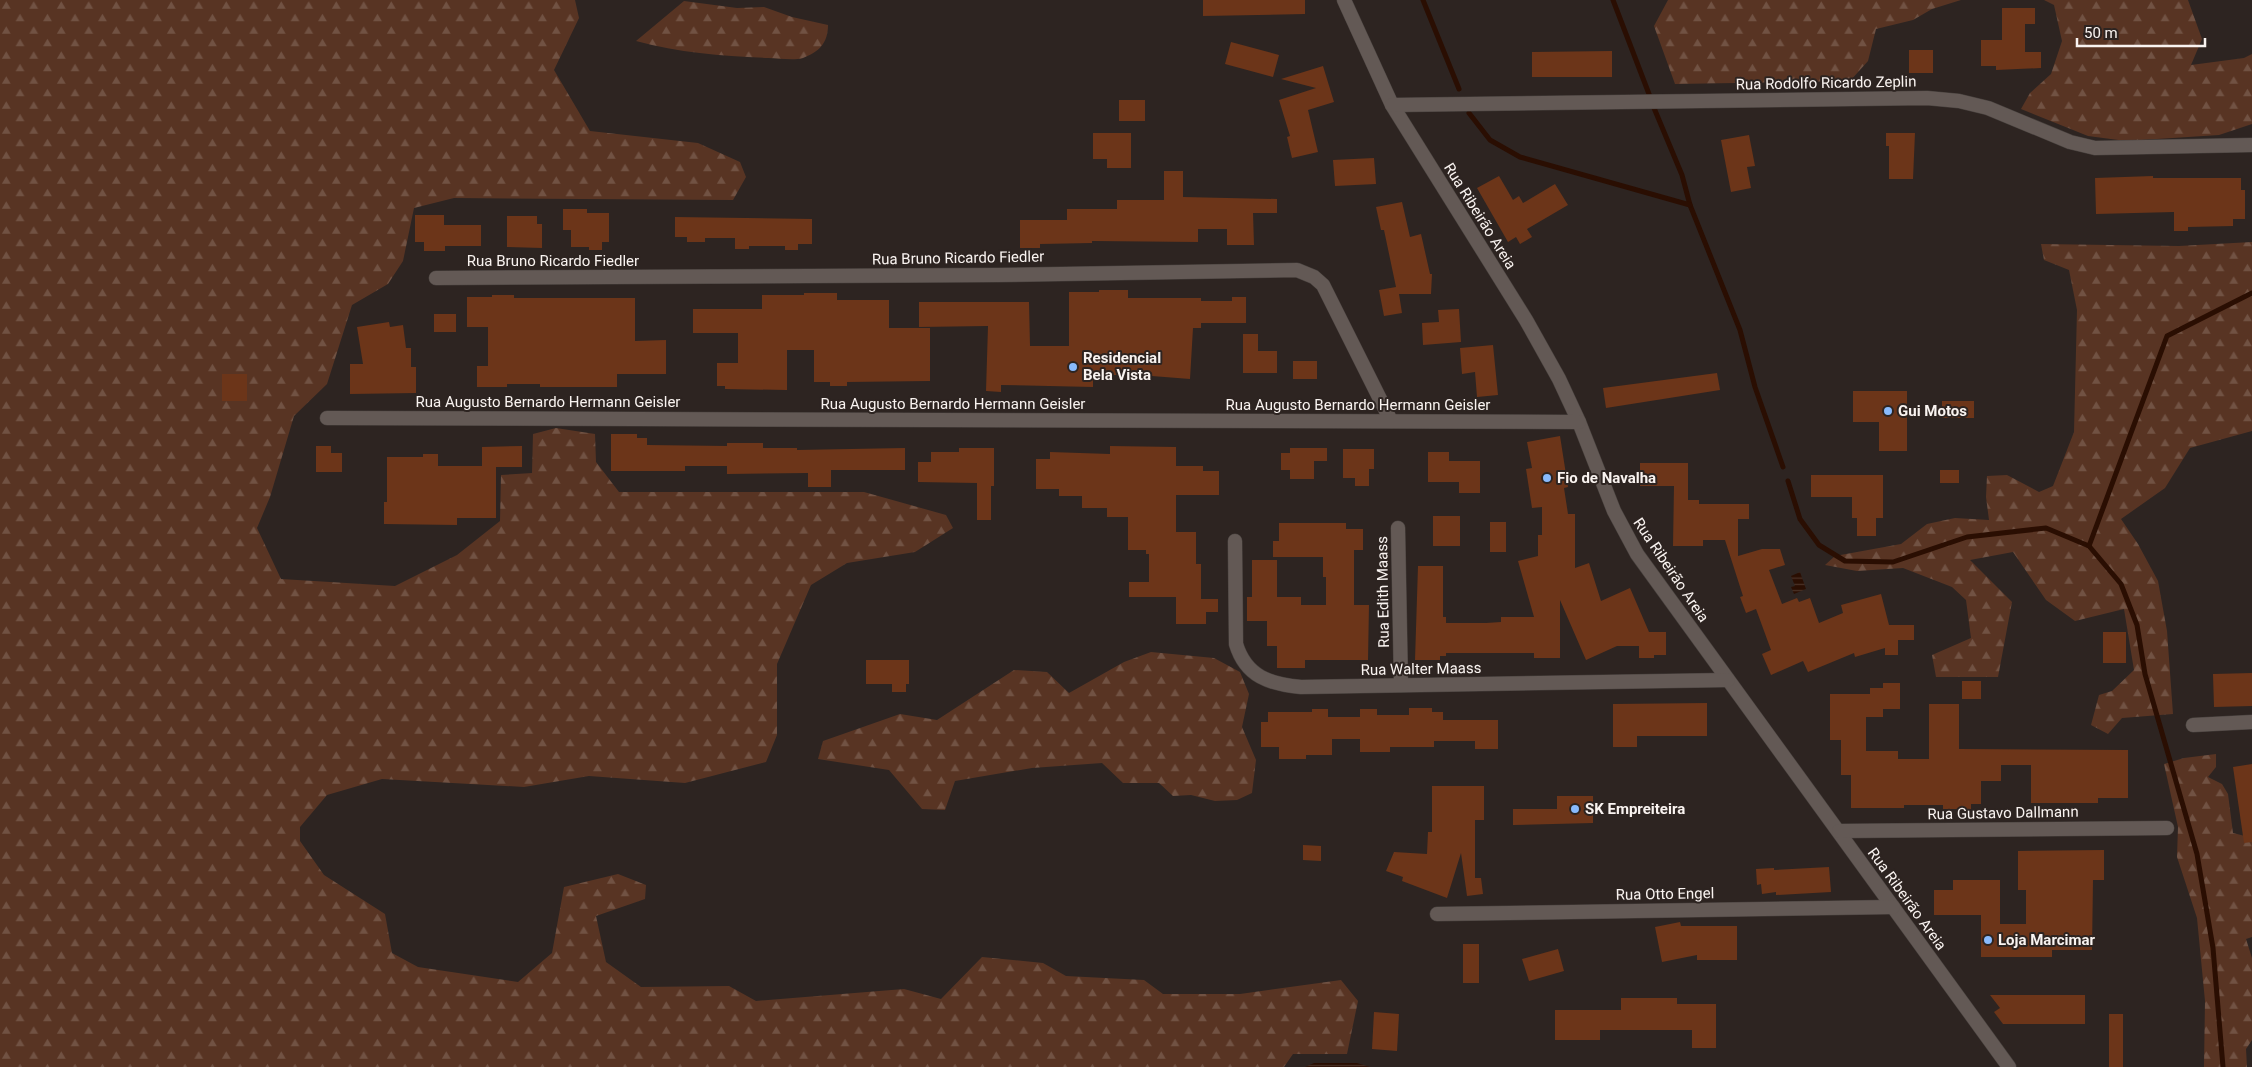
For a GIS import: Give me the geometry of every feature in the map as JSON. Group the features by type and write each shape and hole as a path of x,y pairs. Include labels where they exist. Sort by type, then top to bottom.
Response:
{"street":[{"name":"Rua Ribeirão Areia","path":"1344,0 1392,105 1543,349 1579,422 1610,502 1633,547 2009,1067"},
{"name":"Rua Rodolfo Ricardo Zeplin","path":"1392,105 1927,98 1959,101 1988,108 2070,142 2095,148 2252,145"},
{"name":"Rua Bruno Ricardo Fiedler","path":"436,278 997,275 1297,270 1314,277 1323,285 1392,421"},
{"name":"Rua Augusto Bernardo Hermann Geisler","path":"327,418 1579,422"},
{"name":"Rua Edith Maass","path":"1398,528 1401,685"},
{"name":"Rua Walter Maass","path":"1235,541 1236,644 1240,655 1258,676 1270,682 1293,686 1728,680"},
{"path":"2193,725 2252,722"},
{"name":"Rua Gustavo Dallmann","path":"1838,831 2167,828"},
{"name":"Rua Otto Engel","path":"1437,914 1893,907"}],"green space":[{"path":"0,0 575,0 579,18 554,70 590,131 698,143 740,162 746,177 733,200 454,198 414,208 403,261 388,284 352,305 327,384 294,416 270,497 257,528 281,579 395,586 457,555 500,521 501,475 532,473 533,434 556,428 595,434 596,462 619,492 864,492 946,515 953,528 915,552 847,563 811,585 777,664 777,735 766,762 685,783 589,776 524,787 382,779 327,795 300,827 300,841 324,875 385,914 392,953 418,967 518,982 552,953 564,887 618,874 646,885 645,899 596,916 606,962 641,987 729,986 756,1001 904,989 941,999 982,957 1043,963 1066,976 1144,980 1163,994 1240,994 1341,980 1358,1001 1347,1054 1293,1054 1284,1067 0,1067"},
{"path":"1668,0 1961,0 1932,9 1913,20 1876,29 1868,61 1850,81 1675,84 1654,26"},
{"path":"2044,0 2188,0 2202,39 2191,65 2244,58 2252,54 2252,124 2219,135 2126,141 2088,136 2021,109 2030,93 2051,74 2062,41 2054,5"},
{"path":"684,1 737,8 764,7 792,17 828,25 828,31 824,42 818,50 803,58 795,59 702,53 636,41"},
{"path":"2252,242 2252,431 2190,448 2165,488 2121,519 2138,544 2158,581 2167,631 2173,714 2122,718 2108,734 2091,725 2099,695 2112,691 2134,670 2124,609 2075,621 2046,600 2013,552 1970,560 2012,602 1998,677 1936,677 1932,655 1971,638 1966,600 1952,587 1903,568 1857,571 1825,565 1835,556 1901,544 1927,524 1955,518 1989,520 1986,497 1987,476 2007,475 2039,492 2053,486 2074,432 2077,310 2069,270 2044,260 2041,244 2179,246"},
{"path":"1151,652 1214,658 1240,672 1249,694 1242,727 1256,760 1252,793 1237,800 1215,801 1191,795 1173,796 1159,783 1123,783 1102,763 1032,768 955,781 945,810 922,809 889,770 818,759 823,741 900,714 937,720 1014,670 1047,672 1069,693 1124,662"},
{"path":"2216,754 2216,767 2208,777 2222,784 2228,794 2233,833 2252,840 2252,937 2246,939 2252,958 2252,1040 2246,1049 2247,1067 2204,1067 2205,1001 2197,918 2177,857 2178,827 2164,764 2184,758"}],"shaded area":[{"path":"1800,572 1806,589 1794,594 1791,587 1795,586 1791,576"},
{"path":"1314,1063 1357,1063 1370,1067 1305,1067"}],"building":[{"path":"1203,0 1305,0 1305,14 1203,16"},
{"path":"2002,8 2035,8 2035,24 2025,24 2025,52 2041,52 2041,68 1996,70 1996,66 1981,66 1981,40 2002,40"},
{"path":"1231,42 1279,55 1273,77 1225,64"},
{"path":"1909,50 1933,50 1933,73 1909,73"},
{"path":"1612,51 1612,77 1532,77 1532,52"},
{"path":"1323,66 1334,102 1308,110 1318,152 1292,158 1287,137 1290,136 1279,100 1316,88 1281,79"},
{"path":"1119,100 1145,100 1145,121 1119,121"},
{"path":"1093,133 1131,133 1131,168 1107,168 1107,159 1093,159"},
{"path":"1886,133 1915,133 1913,179 1889,179 1889,146 1886,146"},
{"path":"1749,135 1755,166 1747,167 1751,188 1731,192 1721,140"},
{"path":"1374,158 1376,184 1335,186 1333,160"},
{"path":"1164,171 1183,171 1183,197 1277,199 1277,213 1253,213 1254,245 1227,245 1227,229 1198,229 1198,242 1092,241 1092,243 1040,244 1040,248 1020,248 1020,220 1067,220 1067,209 1117,209 1117,200 1164,200"},
{"path":"1499,176 1513,200 1519,196 1523,203 1555,184 1568,205 1527,229 1532,237 1520,244 1516,237 1508,242 1477,188"},
{"path":"2153,176 2153,178 2241,178 2241,190 2245,190 2245,219 2233,219 2233,226 2188,227 2188,231 2174,231 2174,212 2096,214 2095,178"},
{"path":"1402,202 1410,237 1421,234 1430,274 1432,274 1431,294 1399,294 1402,313 1384,316 1379,290 1396,287 1384,230 1381,230 1376,207"},
{"path":"563,209 587,209 587,213 609,213 609,242 602,242 602,250 589,250 589,247 571,247 571,230 563,230"},
{"path":"415,215 444,215 444,225 481,225 481,246 445,246 445,251 424,251 424,242 415,242"},
{"path":"507,216 537,216 537,224 542,224 542,248 507,247"},
{"path":"675,217 812,219 812,244 798,244 798,250 785,250 785,246 749,246 749,249 735,249 735,238 705,238 705,242 687,242 687,237 675,237"},
{"path":"1099,290 1128,290 1128,298 1201,298 1201,301 1232,301 1232,297 1246,297 1246,323 1201,323 1201,328 1193,328 1190,379 1139,375 1093,375 1093,387 1001,385 1001,392 986,391 988,326 919,327 919,302 1029,302 1030,346 1069,346 1069,292 1099,292"},
{"path":"804,293 837,293 837,300 889,300 889,328 930,328 930,381 847,382 847,386 830,386 830,382 814,382 814,350 787,350 787,390 725,389 725,386 717,386 717,363 738,363 738,333 693,333 693,309 762,309 762,295 804,295"},
{"path":"492,295 514,295 514,298 635,298 635,341 666,340 666,374 617,374 617,387 540,387 540,384 507,384 507,387 477,387 477,366 488,366 488,327 467,327 467,297 492,297"},
{"path":"1459,309 1461,342 1423,345 1422,323 1439,322 1438,310"},
{"path":"434,314 456,314 456,332 434,332"},
{"path":"389,322 390,327 403,325 406,348 411,348 411,367 416,367 416,393 350,394 350,364 363,364 357,327"},
{"path":"1243,334 1258,334 1258,351 1277,351 1277,373 1243,373"},
{"path":"1493,345 1498,395 1477,397 1475,372 1462,374 1460,348"},
{"path":"1293,361 1317,361 1317,379 1293,379"},
{"path":"1717,373 1720,390 1606,408 1603,388"},
{"path":"222,374 247,374 247,401 222,401"},
{"path":"1853,391 1907,391 1907,451 1879,451 1879,422 1853,422"},
{"path":"1942,401 1974,401 1974,418 1942,418"},
{"path":"611,434 637,434 637,438 647,438 647,445 727,446 727,443 763,443 763,448 797,448 797,450 905,448 905,470 831,470 831,487 808,487 808,473 727,474 727,466 685,466 685,471 611,471"},
{"path":"1560,436 1568,487 1564,488 1568,514 1575,514 1575,568 1589,563 1601,601 1630,588 1649,632 1666,632 1666,655 1654,655 1654,658 1639,658 1639,646 1617,646 1586,660 1560,600 1560,658 1534,658 1534,653 1446,653 1446,656 1440,656 1440,660 1415,660 1418,566 1443,566 1443,617 1446,617 1446,623 1501,622 1501,617 1534,617 1518,561 1538,556 1538,535 1542,535 1542,507 1532,508 1526,469 1532,468 1527,442"},
{"path":"316,446 331,446 331,453 342,453 342,472 316,472"},
{"path":"522,446 522,467 496,467 496,518 457,518 457,525 384,524 384,502 387,502 387,457 423,457 423,454 438,454 438,466 482,466 482,447"},
{"path":"1110,446 1176,447 1176,466 1203,466 1203,471 1219,471 1219,495 1176,495 1176,532 1196,532 1196,564 1201,564 1201,599 1218,599 1218,612 1206,612 1206,624 1176,624 1176,597 1129,597 1129,582 1149,582 1149,554 1146,554 1146,550 1128,550 1128,517 1107,517 1107,508 1082,508 1082,496 1059,496 1059,489 1036,489 1036,459 1050,459 1050,452 1110,454"},
{"path":"959,448 994,448 994,486 991,486 991,520 977,520 977,483 918,482 918,462 931,462 931,452 959,452"},
{"path":"1290,448 1327,448 1327,461 1314,461 1314,479 1290,479 1290,470 1281,470 1281,453 1290,453"},
{"path":"1343,449 1374,449 1374,469 1369,469 1369,486 1355,486 1355,478 1343,478"},
{"path":"1428,452 1449,452 1449,461 1480,461 1480,493 1459,493 1459,482 1428,482"},
{"path":"1640,463 1688,463 1688,500 1699,500 1699,504 1749,504 1749,519 1738,519 1738,556 1762,549 1780,549 1785,565 1769,570 1782,604 1797,598 1799,602 1810,598 1819,623 1843,613 1841,605 1881,594 1889,625 1914,625 1914,640 1898,640 1898,655 1885,655 1885,648 1855,657 1854,653 1808,672 1803,661 1771,675 1762,654 1771,650 1756,609 1746,613 1740,597 1743,596 1725,540 1703,540 1703,546 1673,546 1674,486 1640,486"},
{"path":"1940,470 1959,470 1959,483 1940,483"},
{"path":"1811,475 1883,475 1883,518 1876,518 1876,536 1857,536 1857,518 1852,518 1852,497 1811,497"},
{"path":"1433,516 1460,516 1460,546 1433,546"},
{"path":"1490,522 1506,522 1506,552 1490,552"},
{"path":"1279,523 1346,523 1346,529 1363,529 1363,550 1354,550 1354,605 1369,605 1368,660 1305,660 1305,668 1277,668 1277,646 1267,646 1267,621 1247,621 1247,597 1252,597 1252,560 1277,560 1277,597 1301,597 1301,605 1326,605 1326,577 1323,577 1323,557 1273,557 1273,541 1279,541"},
{"path":"2103,632 2126,632 2126,663 2103,663"},
{"path":"866,660 909,660 909,684 906,684 906,692 892,692 892,684 866,684"},
{"path":"2252,673 2252,706 2214,707 2213,674"},
{"path":"1962,681 1981,681 1981,699 1962,699"},
{"path":"1883,683 1900,683 1900,709 1883,709 1883,717 1866,717 1866,751 1898,751 1898,759 1929,759 1929,704 1959,704 1959,749 2128,750 2128,798 2098,798 2098,803 2031,803 2031,765 2001,765 2001,781 1981,781 1981,804 1971,804 1971,809 1943,809 1943,805 1904,805 1904,808 1851,808 1851,775 1841,775 1841,740 1830,740 1830,694 1870,694 1870,688 1883,688"},
{"path":"1707,703 1707,736 1637,736 1637,747 1613,747 1613,704"},
{"path":"1409,708 1432,708 1432,712 1443,712 1443,720 1498,720 1498,749 1475,749 1475,741 1434,741 1434,747 1390,747 1390,752 1360,752 1360,739 1332,739 1332,755 1306,755 1306,759 1279,759 1279,747 1261,747 1261,722 1268,722 1268,712 1312,712 1312,709 1328,709 1328,717 1360,717 1360,709 1377,709 1377,715 1409,715"},
{"path":"2252,764 2252,842 2244,843 2233,767"},
{"path":"1432,786 1484,786 1484,820 1475,820 1475,878 1481,878 1483,894 1467,896 1461,853 1447,898 1402,881 1403,877 1386,871 1394,852 1427,854 1428,832 1432,832"},
{"path":"1557,796 1593,796 1593,823 1513,825 1513,809 1557,809"},
{"path":"1303,845 1321,846 1321,861 1303,860"},
{"path":"2104,850 2104,880 2093,880 2092,950 2052,950 2052,957 1981,957 1981,915 1934,915 1934,890 1953,890 1953,880 2000,880 2000,924 2026,924 2026,890 2018,890 2018,851"},
{"path":"1829,867 1831,892 1776,895 1776,892 1762,894 1761,884 1757,885 1756,869"},
{"path":"1680,922 1681,926 1737,926 1737,960 1697,960 1697,955 1662,962 1655,927"},
{"path":"1463,944 1479,944 1479,983 1463,983"},
{"path":"1558,949 1564,971 1529,981 1522,959"},
{"path":"1990,995 2085,995 2085,1024 2003,1024 1994,1012 2000,1008"},
{"path":"1621,998 1677,998 1677,1004 1716,1004 1716,1048 1692,1048 1692,1030 1600,1030 1600,1040 1555,1040 1555,1010 1621,1010"},
{"path":"1374,1012 1399,1014 1397,1051 1372,1049"},
{"path":"2109,1014 2123,1014 2123,1067 2109,1067"}],"waterway":[{"path":"1423,0 1459,89"},
{"path":"1613,0 1649,94"},
{"path":"1654,108 1682,175 1690,205 1740,330 1755,387 1783,467"},
{"path":"1469,113 1490,140 1520,157 1690,205"},
{"path":"2089,546 2167,336 2252,293"},
{"path":"1788,481 1800,519 1819,545 1845,561 1893,562 1967,537 2046,528 2089,546 2121,584 2137,625 2145,674 2197,854 2213,948 2223,1067"}],"place":[{"name":"Residencial Bela Vista","path":"1073,367"},
{"name":"Gui Motos","path":"1888,411"},
{"name":"Fio de Navalha","path":"1547,478"},
{"name":"SK Empreiteira","path":"1575,809"},
{"name":"Loja Marcimar","path":"1988,940"}]}
